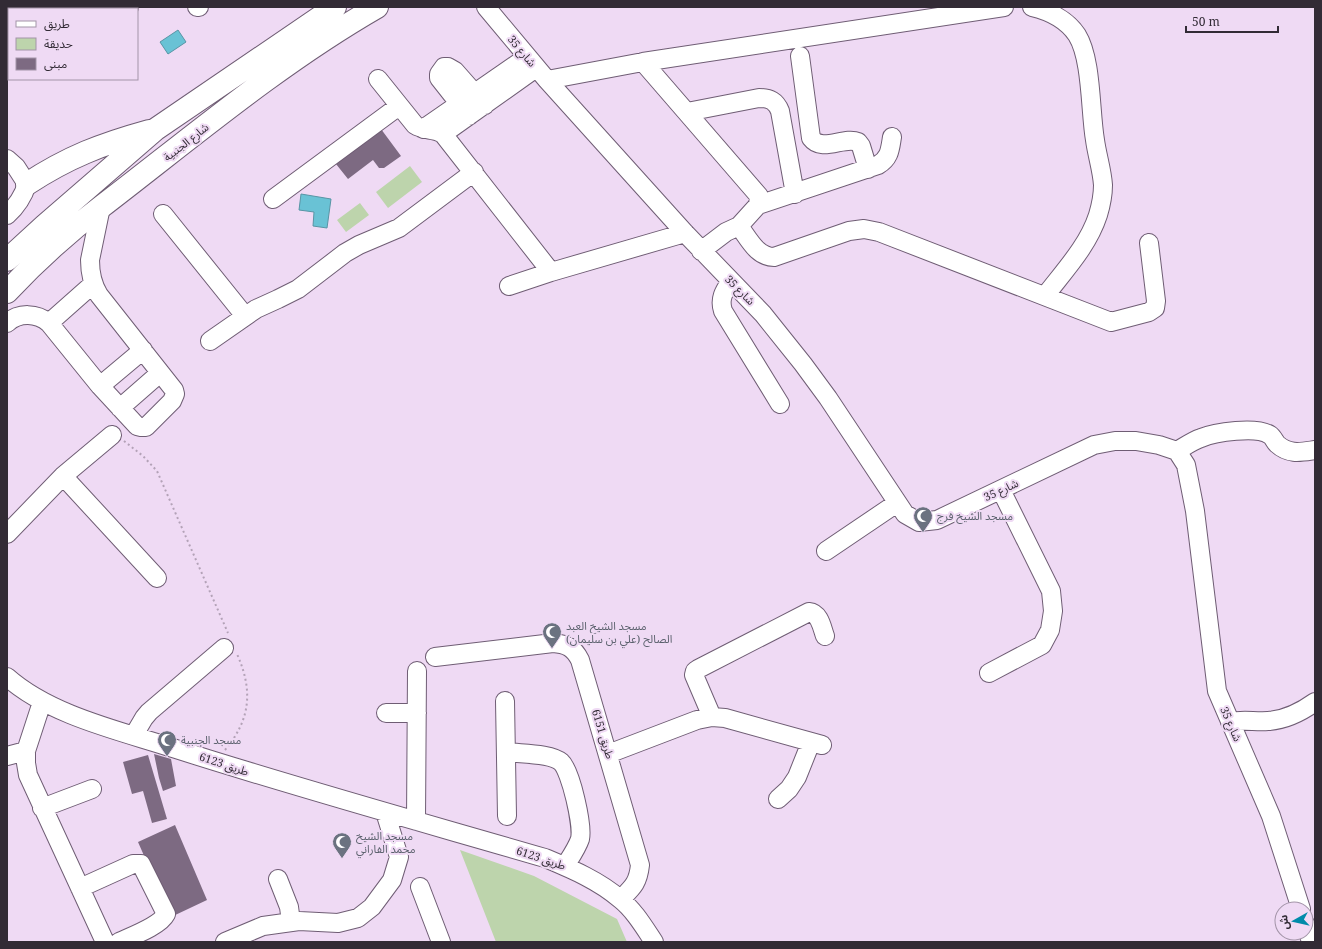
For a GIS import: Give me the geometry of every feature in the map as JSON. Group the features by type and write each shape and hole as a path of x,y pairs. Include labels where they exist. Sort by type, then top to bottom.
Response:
{"main road":[{"name":"شارع الجنبية","path":"7,292 35,263 101,207 279,70 331,34 377,7"},
{"path":"7,260 156,129 330,10"},
{"path":"26,184 51,168 90,150 120,139 156,129"}],"street":[{"path":"423,129 464,110 536,69 643,62 1004,7"},
{"path":"1032,7 1046,10 1063,21 1077,35 1083,49 1094,140 1103,185 1102,200 1092,229 1076,256 1045,296"},
{"name":"شارع 35","path":"486,8 536,69 685,233 763,314 828,398 904,514 919,522 937,520 1094,446 1116,441 1136,441 1159,445 1177,451 1186,465 1195,511 1215,680 1220,700 1271,816 1298,901"},
{"path":"800,56 811,138 819,144 852,140 858,142 862,146 868,169"},
{"path":"643,62 757,193 759,201 758,205"},
{"path":"464,110 439,78 439,74 444,68 452,68 480,100"},
{"path":"378,79 415,125 423,129 436,130 443,134 551,272"},
{"path":"687,112 759,98 772,100 778,105 780,111 795,194"},
{"path":"273,199 399,106"},
{"path":"443,134 464,110"},
{"path":"706,255 726,232 739,226 758,205 795,194 878,165 887,158 892,137"},
{"path":"7,159 16,167 26,184 25,192 18,204 11,211"},
{"path":"210,341 256,309 298,289 345,253 359,245 399,228 474,172"},
{"path":"7,323 11,320 30,315 40,317 53,327 100,386 136,426 146,427 174,398 174,390 96,290 90,272 90,260 101,207"},
{"path":"163,214 245,316"},
{"path":"739,226 757,250 768,257 774,257 849,231 864,229 879,232 1112,322 1152,311 1156,304 1149,243"},
{"path":"509,286 551,272 685,233"},
{"path":"731,281 723,291 721,304 723,311 780,404"},
{"path":"53,327 96,290"},
{"path":"100,386 143,350"},
{"path":"120,408 160,373"},
{"path":"1177,451 1200,438 1230,432 1257,430 1269,435 1286,451 1297,453 1315,450"},
{"path":"7,534 63,476 112,435"},
{"path":"63,476 157,578"},
{"path":"988,673 1042,645 1050,630 1053,612 1051,591 1001,490"},
{"path":"826,550 897,503"},
{"path":"712,717 694,675 698,669 809,612 813,612 818,617 825,636"},
{"name":"طريق 6151","path":"435,657 553,642 570,646 576,652 580,660 640,865 639,877 634,887 621,899"},
{"path":"134,735 149,712 230,647"},
{"path":"416,821 417,671"},
{"name":"طريق 6123","path":"7,678 16,686 42,702 79,718 264,777 544,858 565,866 597,882 621,899"},
{"path":"505,700 507,816"},
{"path":"42,702 26,751 28,775 105,942"},
{"path":"1230,722 1239,720 1269,721 1296,714 1315,702"},
{"path":"386,713 417,713"},
{"path":"608,754 697,720 712,717 725,718 816,743 789,789 778,799"},
{"path":"7,756 26,751"},
{"path":"507,752 553,757 562,762 567,771 572,784 576,804 580,826 580,838 565,866"},
{"path":"42,808 92,789"},
{"path":"226,942 263,926 299,921 338,922 358,918 372,907 392,880 399,857 385,812"},
{"path":"80,888 133,864 140,864 166,914 164,919 156,924 119,942"},
{"path":"278,879 289,907 292,922"},
{"path":"420,887 441,942"},
{"path":"621,899 643,925 654,942"}],"path":[{"path":"112,435 125,442 143,456 157,471 230,647 243,669 247,686 247,704 242,724 235,738 216,762"}],"green space":[{"path":"410,166 422,182 388,208 376,192"},
{"path":"360,203 369,215 346,232 337,220"},
{"path":"460,850 534,876 617,919 627,942 496,942"}],"water":[{"path":"178,30 186,42 168,54 160,42"},
{"path":"301,194 331,199 327,228 313,226 314,212 299,210"}],"building":[{"path":"381,129 401,156 384,168 379,168 373,160 348,179 336,164"},
{"path":"154,754 171,759 176,786 163,791"},
{"path":"148,755 167,819 152,823 143,791 132,794 123,762"},
{"path":"175,825 207,900 171,917 138,842"}],"place":[{"name":"مسجد الشيخ فرج","path":"923,533"},
{"name":"مسجد الشيخ العبد الصالح (علي بن سليمان)","path":"552,649"},
{"name":"مسجد الجنبية","path":"167,757"},
{"name":"مسجد الشيخ محمد الفاراني","path":"342,859"}]}
